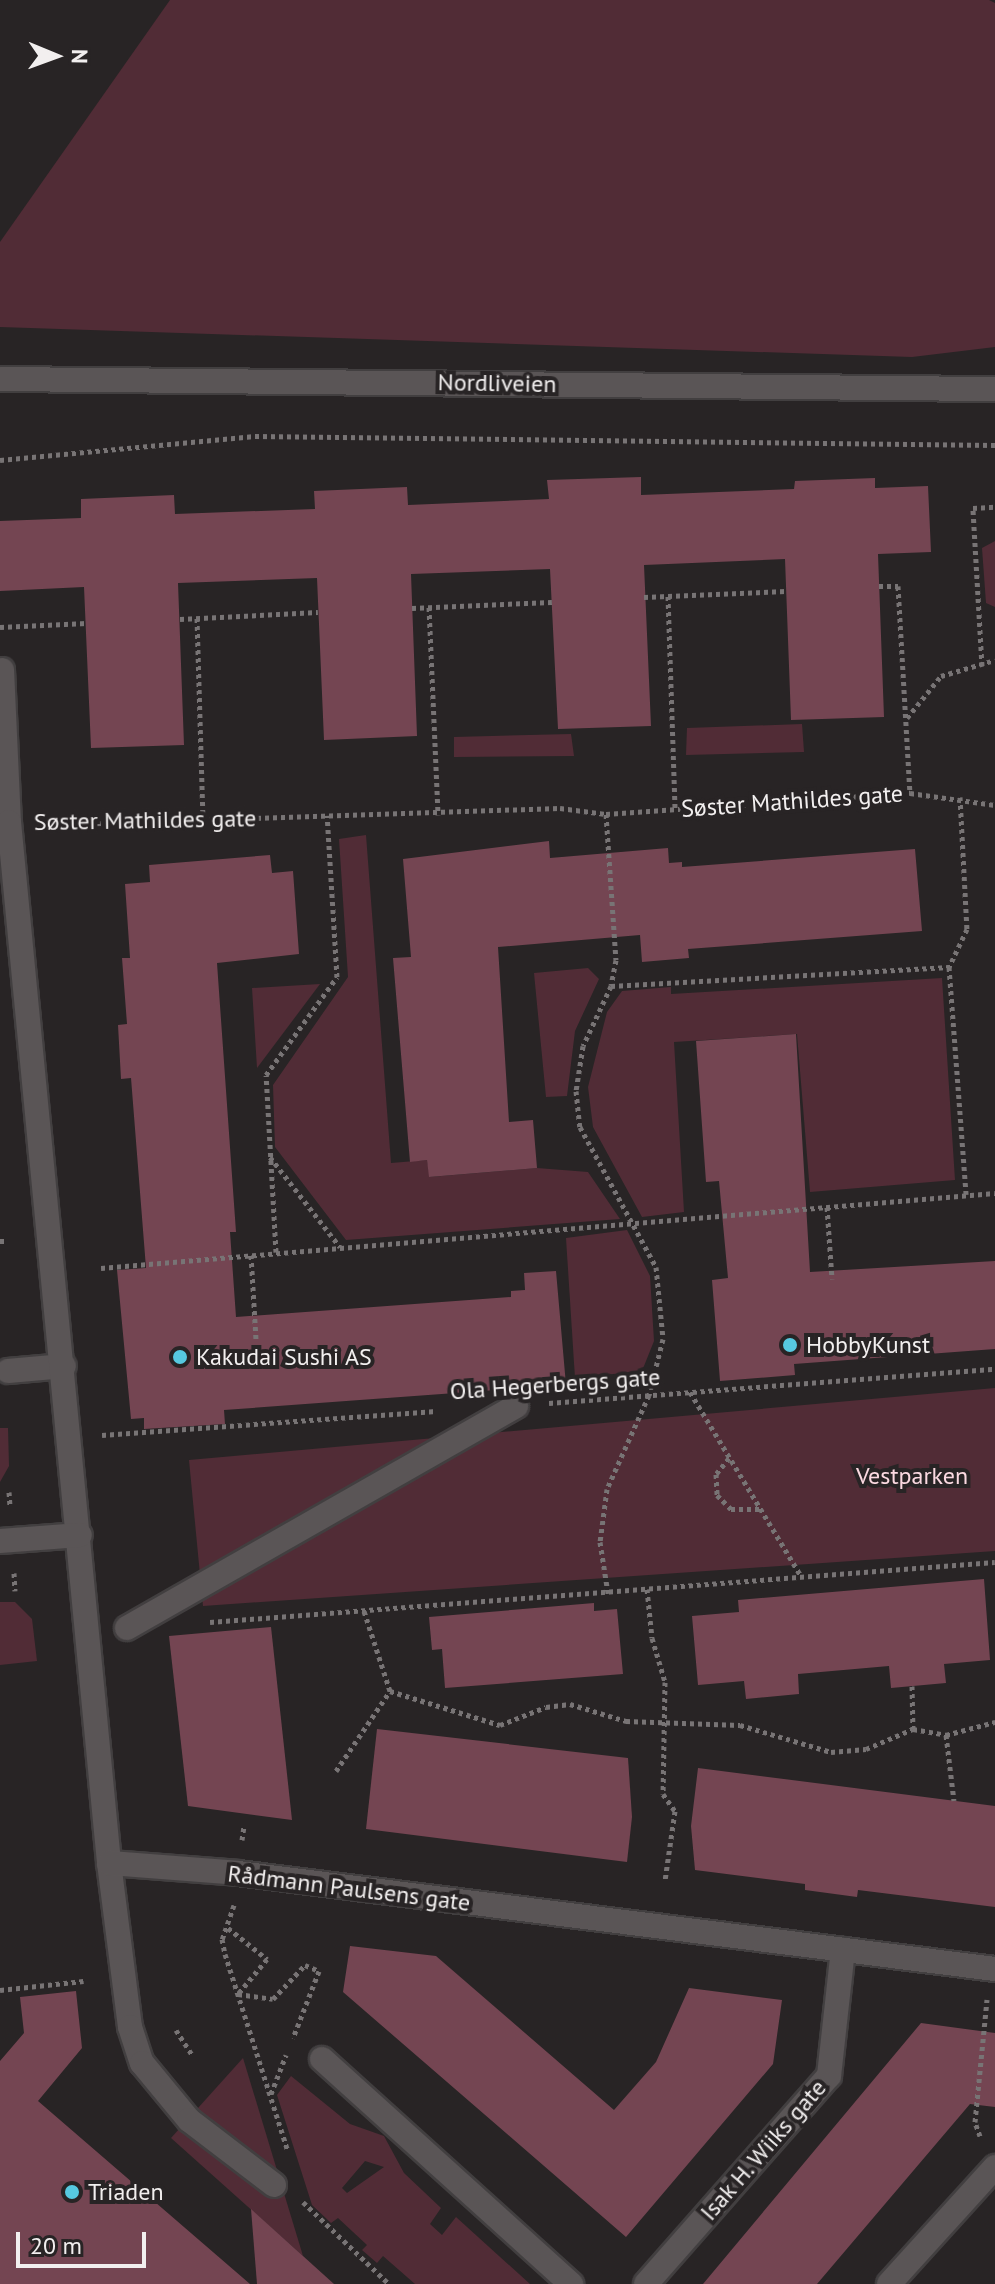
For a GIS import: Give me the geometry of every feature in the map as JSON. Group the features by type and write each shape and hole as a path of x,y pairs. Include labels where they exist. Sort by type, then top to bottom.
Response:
{"street":[{"name":"Nordliveien","path":"0,379 995,389"},
{"path":"2,670 9,822"},
{"name":"Søster Mathildes gate","path":"9,822 80,1535"},
{"path":"8,1371 64,1366"},
{"path":"127,1628 516,1406"},
{"path":"0,1541 80,1535 109,1863 130,2027 142,2063 189,2120 274,2185"},
{"name":"Rådmann Paulsens gate","path":"109,1863 238,1873 995,1969"},
{"name":"Isak H. Wiiks gate","path":"646,2284 829,2076 843,1950"},
{"path":"322,2059 571,2284"},
{"path":"889,2284 989,2156"}],"path":[{"path":"0,460 255,436 995,445"},
{"path":"982,663 973,508 995,507"},
{"path":"879,586 898,586 910,793"},
{"path":"644,597 786,591"},
{"path":"668,596 675,808"},
{"path":"412,608 552,602"},
{"path":"429,607 438,815"},
{"path":"180,619 318,612"},
{"path":"197,618 203,819"},
{"path":"0,627 87,623"},
{"path":"906,719 941,676 995,660"},
{"name":"Søster Mathildes gate","path":"9,822 51,825 327,815 438,815 560,808 606,814 910,793 960,797 995,805"},
{"path":"960,797 967,929 949,967 966,1194"},
{"path":"606,814 616,960 611,986 583,1046 576,1091 580,1127 656,1267 663,1304 663,1339 649,1395 607,1489 600,1542 608,1593"},
{"path":"276,1252 268,1155 266,1075 337,977 327,815"},
{"path":"611,986 949,967"},
{"path":"268,1155 341,1247"},
{"path":"101,1268 995,1193"},
{"path":"827,1207 832,1279"},
{"path":"251,1255 256,1340"},
{"name":"Ola Hegerbergs gate","path":"516,1406 995,1369"},
{"path":"690,1392 801,1577"},
{"name":"Ola Hegerbergs gate","path":"117,1434 452,1410"},
{"path":"729,1458 716,1474 717,1495 731,1509 761,1509"},
{"path":"206,1622 995,1562"},
{"path":"647,1589 652,1638 665,1682 663,1794 675,1811 665,1880"},
{"path":"364,1611 390,1691"},
{"path":"912,1686 913,1729"},
{"path":"390,1691 500,1725 546,1707 570,1704 626,1721 740,1725 831,1752 866,1749 913,1729 946,1735 995,1722"},
{"path":"336,1771 390,1691"},
{"path":"946,1735 954,1801"},
{"path":"232,1920 222,1939 255,2048"},
{"path":"228,1928 267,1959 238,1994"},
{"path":"238,1994 273,1999 305,1965 319,1971 271,2094"},
{"path":"0,1990 84,1981"},
{"path":"987,1999 975,2122 989,2156"},
{"path":"176,2030 193,2056"}],"green space":[{"path":"170,0 989,0 995,3 995,347 912,357 0,327 0,242"},
{"path":"995,541 995,607 986,603 982,548"},
{"path":"802,724 804,752 686,755 687,728"},
{"path":"571,734 574,756 454,757 454,737"},
{"path":"366,835 391,1163 427,1160 430,1177 537,1168 588,1172 620,1219 346,1240 275,1147 273,1085 348,977 339,839"},
{"path":"588,968 599,979 575,1031 567,1096 546,1097 534,973"},
{"path":"942,978 955,1180 810,1192 797,1034 674,1042 684,1212 642,1217 593,1127 588,1087 607,1012 622,991 671,987 671,994"},
{"path":"320,984 257,1068 252,988"},
{"path":"627,1230 650,1276 654,1341 642,1371 575,1378 566,1238"},
{"name":"Vestparken","path":"995,1388 995,1551 203,1606 189,1460"},
{"path":"0,1428 8,1428 9,1466 0,1482"},
{"path":"0,1602 15,1602 32,1619 37,1661 0,1665"},
{"path":"243,2058 303,2256 171,2138"},
{"path":"291,2076 350,2124 384,2136 404,2173 441,2208 430,2224 442,2235 456,2217 530,2284 415,2284 383,2256 377,2263 362,2250 367,2245 338,2218 331,2223 312,2205 277,2095","holes":["365,2161 384,2167 347,2193 342,2188"]}],"building":[{"path":"641,477 641,495 794,489 795,481 875,478 875,488 928,486 931,552 878,554 884,717 791,720 785,559 644,565 651,726 558,729 550,569 411,574 417,736 324,740 317,578 178,583 184,745 91,748 84,587 0,591 0,521 81,518 81,499 174,495 175,514 315,509 314,491 407,487 408,505 549,499 547,480"},
{"path":"549,841 550,858 668,848 669,863 682,862 682,867 915,849 922,931 688,949 689,958 642,962 640,935 498,947 509,1122 533,1120 537,1168 429,1177 427,1160 410,1162 393,958 411,957 403,859"},
{"path":"270,855 272,873 293,871 299,954 217,963 236,1232 230,1232 236,1317 511,1297 511,1291 525,1290 524,1273 556,1271 566,1385 224,1410 225,1424 144,1429 144,1418 131,1419 117,1270 146,1268 131,1078 121,1079 118,1025 127,1024 122,958 130,958 125,884 150,882 149,865"},
{"path":"796,1034 810,1272 995,1261 995,1349 794,1364 795,1375 720,1381 712,1280 728,1278 719,1181 706,1182 696,1041"},
{"path":"984,1579 990,1660 944,1664 946,1683 891,1688 889,1666 798,1674 799,1694 746,1699 744,1681 698,1685 692,1616 739,1612 738,1600"},
{"path":"594,1603 594,1611 617,1609 623,1674 445,1688 442,1649 432,1650 429,1617"},
{"path":"271,1627 292,1820 188,1806 169,1636"},
{"path":"377,1729 628,1758 632,1817 627,1862 366,1829"},
{"path":"698,1768 995,1806 995,1907 858,1890 857,1897 805,1890 805,1884 695,1870 691,1826"},
{"path":"350,1946 436,1956 614,2110 656,2062 689,1988 782,2000 773,2064 626,2237 343,1992"},
{"name":"Triaden","path":"76,1991 82,2048 38,2101 250,2284 0,2284 0,2061 24,2033 20,1997"},
{"path":"921,2023 995,2033 995,2107 970,2104 817,2284 703,2284"},
{"path":"251,2209 334,2284 257,2284"}],"place":[{"name":"HobbyKunst","path":"790,1345"},
{"name":"Kakudai Sushi AS","path":"180,1357"},
{"name":"Triaden","path":"72,2192"}]}
